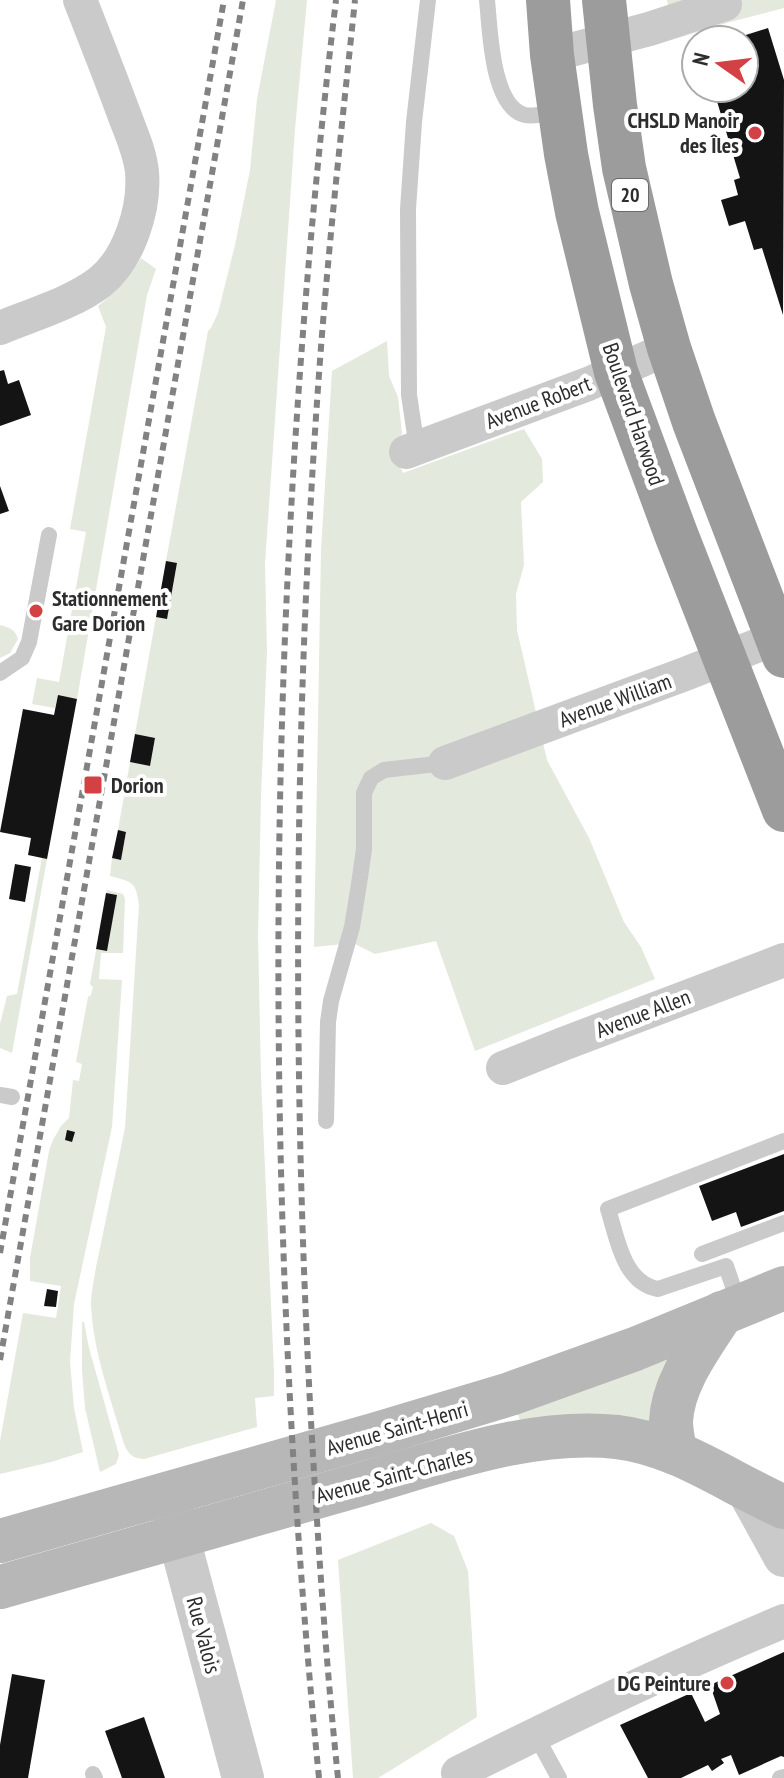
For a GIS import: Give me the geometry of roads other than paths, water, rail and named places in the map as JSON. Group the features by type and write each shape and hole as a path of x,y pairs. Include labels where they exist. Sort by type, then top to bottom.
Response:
{"highway":[{"name":"Boulevard Harwood","path":"548,0 552,55 577,212 616,372 653,476 784,810"},
{"name":"20","path":"606,20 624,168 669,348 694,422 782,642"}],"main road":[{"name":"Avenue Saint-Henri","path":"0,1541 510,1394 635,1349 784,1288"},
{"path":"675,1453 671,1419 677,1395 694,1358 731,1309"},
{"name":"Avenue Saint-Charles","path":"0,1587 502,1446 536,1440 596,1436 643,1442 675,1453 766,1498"}],"street":[{"path":"0,328 69,300 102,281 125,254 136,218 142,185 140,158 80,0"},
{"path":"552,55 606,20 662,25 729,2"},
{"name":"Avenue Robert","path":"412,450 616,372 669,348"},
{"name":"Avenue William","path":"445,763 724,658 782,642"},
{"name":"Avenue Allen","path":"503,1068 784,960"},
{"name":"Rue Valois","path":"166,1492 243,1778"},
{"path":"766,1498 784,1556"},
{"path":"458,1773 732,1642 784,1621"}],"lane":[{"path":"412,450 408,209 428,0"},
{"path":"487,0 497,75 510,105 526,115 560,111"},
{"path":"0,673 22,658 29,642 49,535"},
{"path":"326,1121 328,1022 352,927 359,884 364,849 364,793 371,778 384,770 445,763"},
{"path":"731,1309 726,1266 658,1289 640,1282 624,1259 608,1209 784,1141"},
{"path":"702,1254 784,1223"},
{"path":"535,1734 559,1778"}],"railway":[{"path":"0,1253 224,0"},
{"path":"0,1360 243,0"},
{"path":"319,1778 300,1556 287,1334 280,1111 279,889 284,666 295,443 312,221 336,0"},
{"path":"338,1778 319,1544 304,1275 298,888 305,631 319,374 355,0"}],"place":[{"name":"CHSLD Manoir des Îles","path":"755,133"},
{"name":"Stationnement Gare Dorion","path":"36,611"},
{"name":"Dorion","path":"93,785"},
{"name":"DG Peinture","path":"727,1683"}]}
